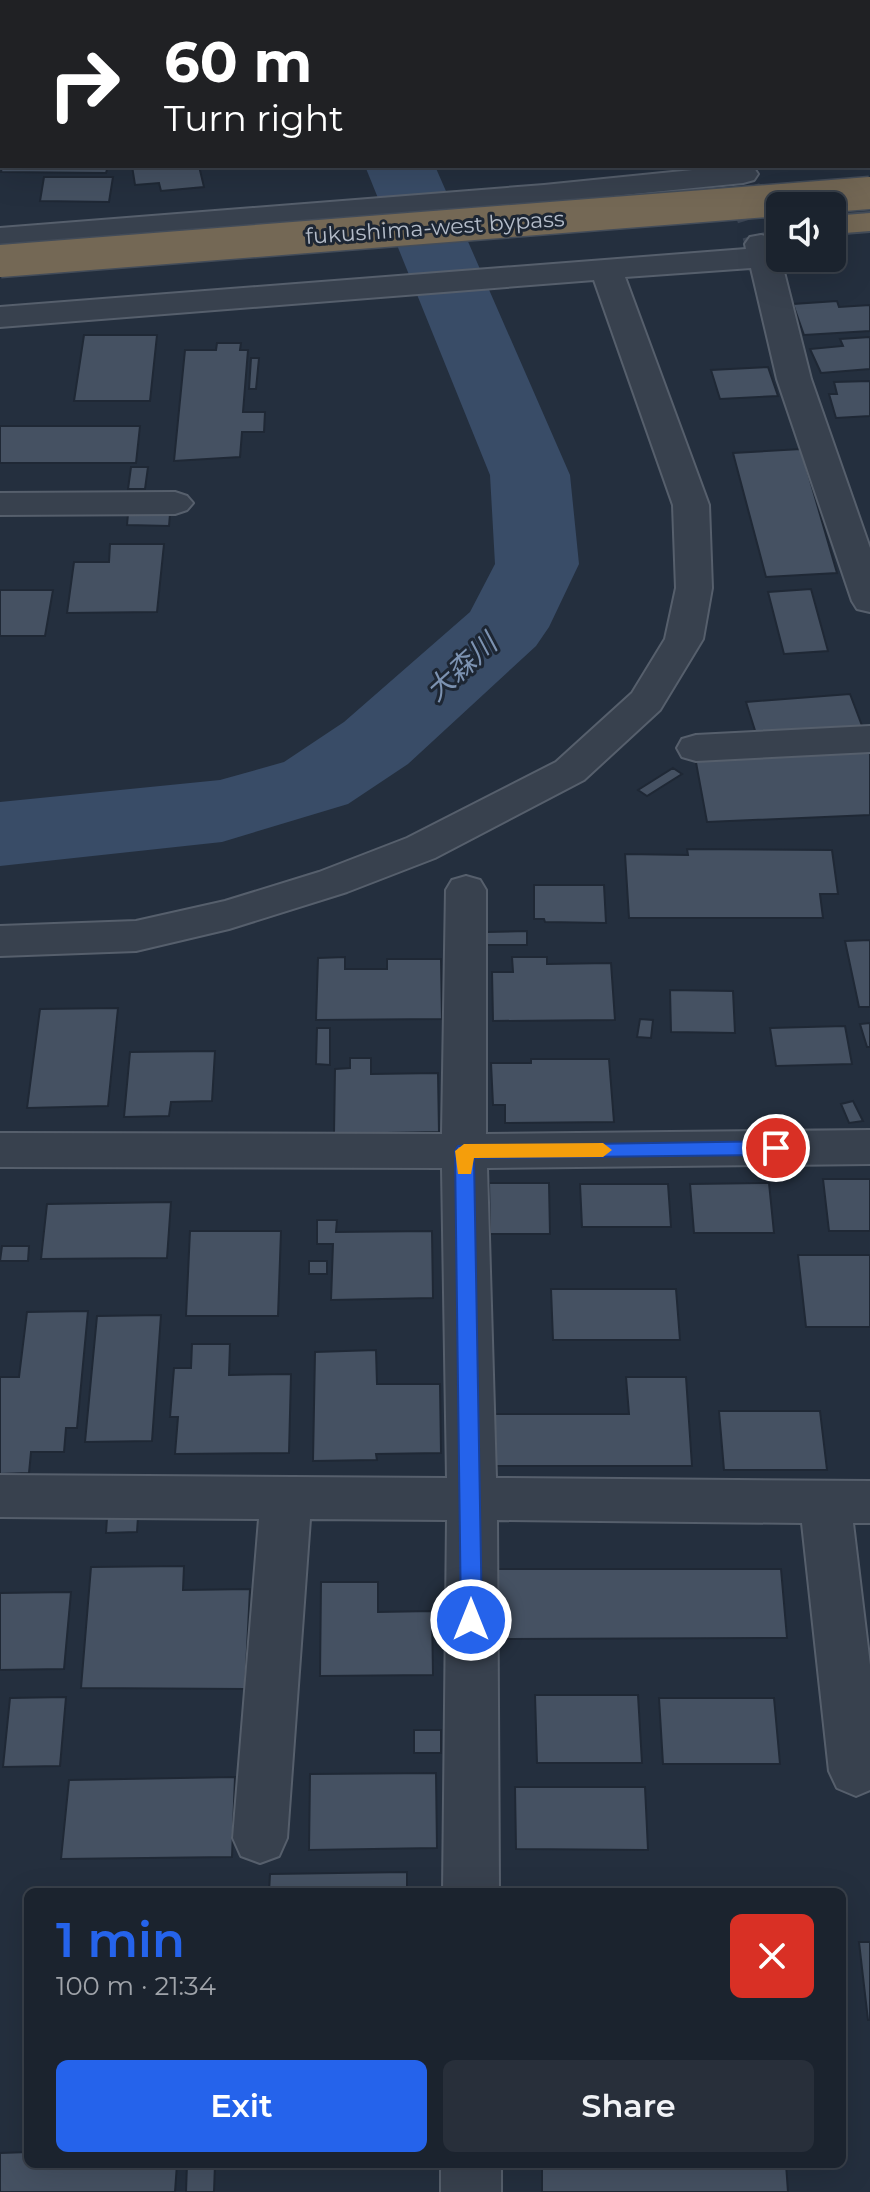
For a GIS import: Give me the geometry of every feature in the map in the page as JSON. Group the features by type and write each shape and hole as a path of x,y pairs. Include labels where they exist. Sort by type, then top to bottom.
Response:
{"highway":[{"name":"fukushima-west bypass","path":"0,261 870,193"},
{"path":"846,224 870,222"},
{"name":"fukushima-west bypass","path":"0,289 766,243"}],"street":[{"path":"0,237 324,212 540,180 743,176"},
{"path":"0,317 589,270 766,243"},
{"path":"0,941 136,936 229,915 333,882 421,848 570,771 646,701 684,639 694,588 691,505 589,270"},
{"path":"774,272 794,379 870,601"},
{"path":"0,504 175,503"},
{"path":"696,748 870,739"},
{"path":"466,890 464,1151 472,1501 471,1888"},
{"path":"0,1150 464,1151 870,1147"},
{"path":"0,1496 848,1502 856,1771"},
{"path":"260,1838 286,1500"},
{"path":"471,2168 471,2192"}],"building":[{"path":"2,168 107,168 106,173 1,172"},
{"path":"132,168 199,168 204,187 161,191 159,183 135,185"},
{"path":"44,177 113,177 109,202 40,201"},
{"path":"837,301 839,307 870,305 870,331 804,335 793,304"},
{"path":"84,335 157,335 150,401 74,401"},
{"path":"870,337 870,369 821,373 810,349 843,346 840,339"},
{"path":"217,343 241,343 240,350 248,350 243,412 265,412 264,432 242,432 240,457 174,461 185,350 216,350"},
{"path":"251,358 259,358 256,389 249,389"},
{"path":"768,367 778,396 720,399 711,370"},
{"path":"870,381 870,416 836,418 829,394 837,394 834,382"},
{"path":"0,426 140,426 136,463 0,463"},
{"path":"801,449 837,573 766,577 733,453"},
{"path":"131,467 148,467 145,489 128,489"},
{"path":"128,514 170,514 169,526 127,525"},
{"path":"110,544 164,544 157,612 67,613 74,562 109,562"},
{"path":"811,589 828,651 784,654 768,592"},
{"path":"0,590 53,590 45,636 0,636"},
{"path":"850,694 864,731 758,740 746,702"},
{"path":"870,750 870,815 707,822 695,757"},
{"path":"673,768 682,774 647,796 638,790"},
{"path":"687,849 832,850 838,894 820,894 823,918 629,918 625,854 688,855"},
{"path":"534,885 604,885 606,923 534,919"},
{"path":"527,931 527,945 487,945 487,932"},
{"path":"870,940 870,1007 859,1007 845,941"},
{"path":"345,957 345,969 387,969 387,959 441,959 442,1019 316,1020 318,958"},
{"path":"512,957 547,957 547,964 611,963 615,1020 493,1021 492,972 513,972"},
{"path":"670,990 733,991 735,1033 671,1032"},
{"path":"118,1008 108,1106 27,1108 40,1009"},
{"path":"640,1019 653,1020 651,1038 637,1037"},
{"path":"870,1023 870,1047 867,1047 860,1024"},
{"path":"845,1026 852,1064 776,1066 770,1028"},
{"path":"317,1028 330,1028 330,1065 316,1064"},
{"path":"215,1051 212,1101 171,1102 169,1116 124,1117 130,1052"},
{"path":"350,1058 371,1058 371,1074 438,1073 439,1132 334,1134 335,1069 350,1068"},
{"path":"531,1059 609,1059 614,1122 505,1123 505,1105 493,1105 491,1063 531,1063"},
{"path":"853,1101 863,1121 849,1123 841,1104"},
{"path":"823,1179 870,1179 870,1231 829,1231"},
{"path":"489,1183 549,1183 550,1234 490,1234"},
{"path":"769,1183 774,1233 694,1233 690,1184"},
{"path":"580,1184 668,1184 671,1227 582,1227"},
{"path":"171,1202 167,1258 41,1259 47,1204"},
{"path":"317,1220 337,1220 336,1232 432,1231 433,1298 331,1300 333,1244 317,1244"},
{"path":"190,1231 281,1231 278,1316 186,1316"},
{"path":"2,1246 29,1246 28,1261 0,1261"},
{"path":"798,1255 870,1255 870,1327 806,1327"},
{"path":"309,1261 327,1261 327,1274 309,1274"},
{"path":"551,1289 676,1289 680,1340 553,1340"},
{"path":"88,1311 77,1428 66,1428 64,1452 31,1452 29,1473 0,1474 0,1377 19,1377 27,1312"},
{"path":"161,1315 152,1441 85,1442 97,1316"},
{"path":"192,1344 230,1344 229,1375 291,1374 289,1453 175,1454 178,1417 170,1417 174,1368 191,1368"},
{"path":"376,1350 377,1384 440,1384 441,1453 376,1454 377,1460 313,1461 315,1352"},
{"path":"626,1377 686,1377 692,1466 492,1466 491,1414 629,1414"},
{"path":"719,1411 820,1411 827,1470 724,1470"},
{"path":"138,1517 137,1532 106,1533 107,1518"},
{"path":"184,1566 183,1590 250,1589 245,1689 81,1688 91,1567"},
{"path":"495,1569 781,1569 787,1638 496,1639"},
{"path":"321,1582 378,1582 378,1612 432,1611 433,1675 320,1676"},
{"path":"71,1592 64,1669 0,1670 0,1593"},
{"path":"535,1695 638,1695 642,1763 537,1763"},
{"path":"66,1697 60,1766 3,1767 10,1698"},
{"path":"659,1698 774,1698 780,1764 663,1764"},
{"path":"414,1730 441,1730 441,1753 414,1753"},
{"path":"436,1773 437,1848 309,1850 310,1774"},
{"path":"235,1777 232,1857 61,1859 69,1780"},
{"path":"515,1787 645,1787 648,1850 516,1849"},
{"path":"407,1872 407,1888 269,1888 270,1874"},
{"path":"859,1942 870,1942 870,2020 868,2020"},
{"path":"24,2152 24,2168 177,2168 175,2192 0,2192 0,2153"},
{"path":"187,2168 215,2168 214,2192 186,2192"},
{"path":"542,2168 786,2168 788,2192 542,2192"}],"waterway":[{"name":"大森川","path":"0,834 222,811 316,783 376,743 506,627 537,564 530,475 401,168"}],"tunnel":[{"path":"744,188 761,244"}],"slow traffic":[{"path":"465,1169 464,1151 603,1150"}],"route":[{"path":"471,1620 472,1501 464,1151 776,1148"}]}
